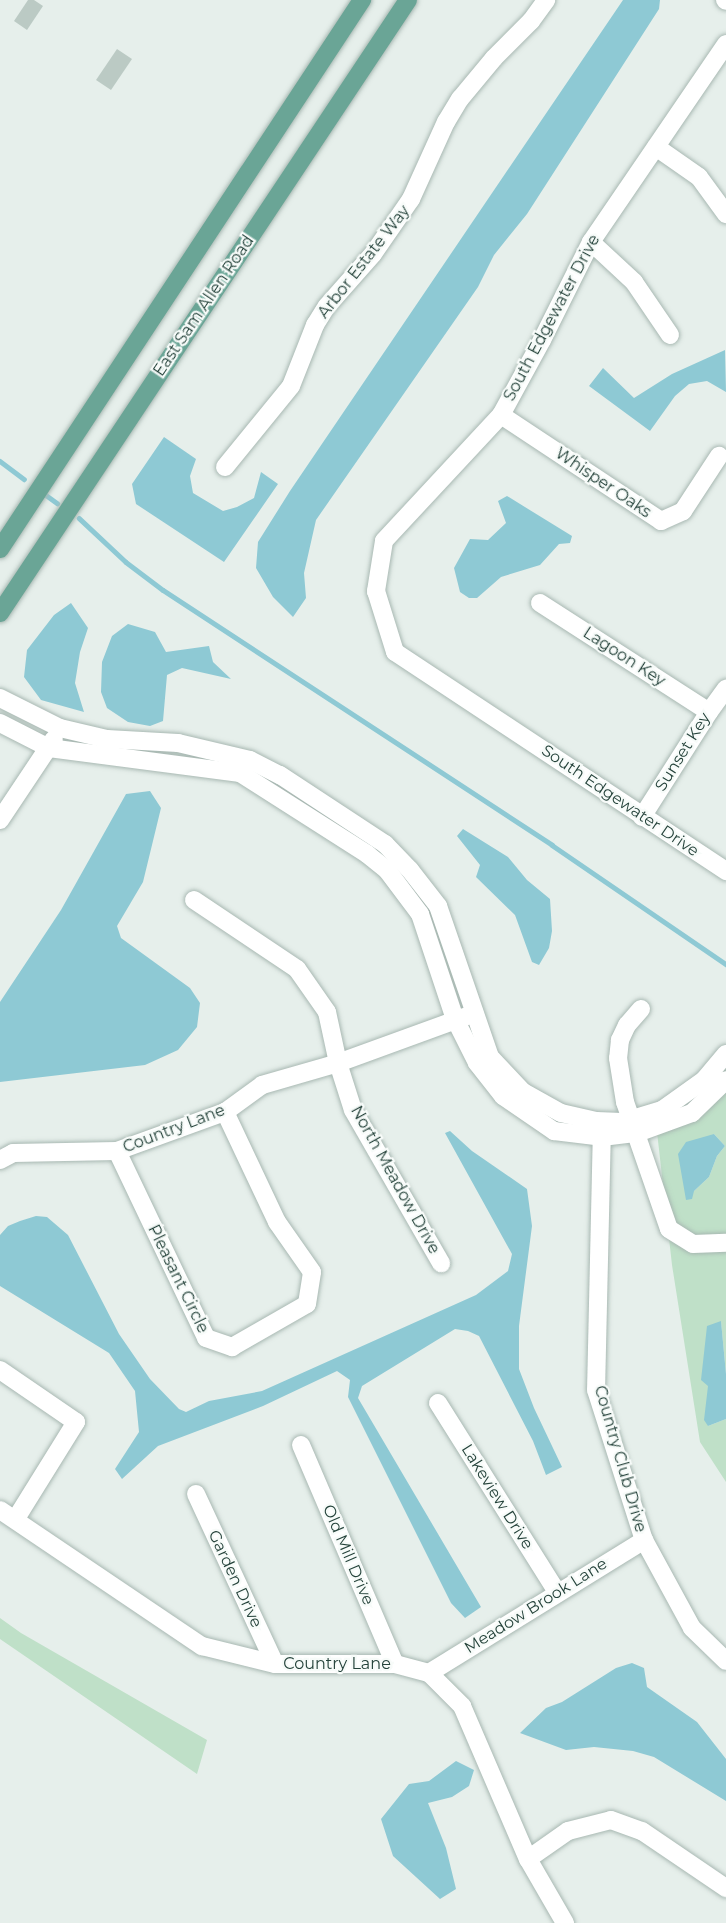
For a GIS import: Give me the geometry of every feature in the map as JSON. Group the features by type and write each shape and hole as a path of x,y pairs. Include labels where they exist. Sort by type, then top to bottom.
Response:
{"main road":[{"path":"0,549 362,0"},
{"name":"East Sam Allen Road","path":"0,613 408,0"}],"street":[{"name":"Arbor Estate Way","path":"225,467 291,386 315,325 327,306 373,254 411,199 446,122 460,99 494,58 531,21 546,0"},
{"name":"South Edgewater Drive","path":"726,44 591,242 501,415 384,541 376,591 395,652 726,872"},
{"path":"656,147 699,177 726,214"},
{"path":"591,242 634,282 670,335"},
{"name":"Whisper Oaks","path":"501,415 661,521 683,511 719,456"},
{"name":"Lagoon Key","path":"540,603 709,712"},
{"name":"Sunset Key","path":"642,817 726,689"},
{"path":"0,698 60,728 106,747"},
{"path":"18,708 4,725 49,748 137,749 240,773 387,870 420,914 455,1019 477,1063 503,1096 554,1131 634,1126 692,1113 719,1086 726,1054"},
{"path":"0,820 60,728"},
{"path":"137,749 178,743 250,760 280,775 385,844 410,870 438,906 490,1057 523,1092 561,1113 602,1129"},
{"path":"321,825 332,809"},
{"name":"North Meadow Drive","path":"194,900 297,969 327,1012 338,1063 353,1110 441,1263"},
{"path":"641,1009 627,1025 620,1040 618,1058 625,1102 669,1229 693,1244 726,1243"},
{"name":"Country Lane","path":"0,1161 13,1153 117,1151 225,1112 262,1084 338,1063 474,1013"},
{"name":"Pleasant Circle","path":"117,1151 206,1338 232,1347 307,1304 312,1272 277,1222 225,1112"},
{"name":"Country Club Drive","path":"602,1129 596,1390 644,1540 692,1628 726,1661"},
{"path":"0,1370 76,1422 8,1515"},
{"name":"Lakeview Drive","path":"438,1403 556,1592"},
{"name":"Old Mill Drive","path":"301,1446 395,1664"},
{"name":"Garden Drive","path":"196,1494 275,1664"},
{"name":"Country Lane","path":"8,1515 202,1646 275,1664 395,1664 429,1673"},
{"name":"Meadow Brook Lane","path":"429,1673 556,1592 644,1540"},
{"path":"429,1673 462,1706 528,1859 565,1923"},
{"path":"528,1859 568,1832 611,1820 642,1832 726,1888"}],"green space":[{"path":"726,1068 726,1374 721,1321 708,1386 708,1426 726,1419 726,1482 700,1442 672,1265 656,1123","holes":["714,1134 725,1146 717,1156 709,1177 694,1191"]},
{"path":"0,1618 21,1633 207,1740 197,1774 0,1639"}],"water":[{"path":"623,0 660,0 659,9 527,214 494,255 478,287 316,520 304,573 306,598 293,617 273,597 256,568 258,542 290,491"},
{"path":"725,350 726,392 707,381 689,384 675,396 650,431 589,386 603,368 634,398 672,374"},
{"path":"164,437 196,459 190,476 193,493 223,511 254,498 261,472 278,484 224,562 136,504 132,484"},
{"path":"507,496 572,536 570,543 559,544 540,565 501,577 477,598 469,598 460,592 454,568 470,539 488,540 506,523 498,501"},
{"path":"71,603 88,628 80,652 75,683 84,712 41,700 24,677 27,650 54,615"},
{"path":"128,624 155,632 166,652 209,646 213,662 231,679 182,668 167,675 163,721 150,726 128,722 107,708 101,692 102,662 112,636"},
{"path":"150,791 161,808 143,882 117,926 121,938 190,988 200,1003 197,1027 178,1050 145,1065 0,1082 0,1002 61,910 126,794"},
{"path":"463,829 508,857 527,880 550,899 552,931 549,948 539,965 532,962 515,915 476,877 480,865 457,836"},
{"path":"450,1131 472,1151 527,1189 532,1226 519,1326 519,1369 534,1408 562,1467 546,1475 533,1441 479,1336 468,1331 455,1329 362,1386 358,1398 481,1607 465,1618 451,1603 348,1397 350,1380 337,1371 263,1406 158,1446 122,1479 115,1469 139,1432 135,1391 109,1353 0,1286 0,1235 8,1226 20,1221 36,1216 47,1217 68,1235 119,1334 150,1379 179,1409 186,1412 209,1401 262,1391 476,1295 508,1271 512,1254 445,1133"},
{"path":"714,1134 725,1146 717,1156 709,1177 694,1191 692,1199 686,1200 678,1154 686,1142"},
{"path":"721,1321 726,1374 726,1419 708,1426 704,1420 708,1386 701,1380 707,1326"},
{"path":"632,1663 644,1668 647,1687 697,1722 726,1759 726,1801 654,1757 633,1751 594,1747 566,1750 520,1733 546,1708 562,1702 616,1668"},
{"path":"456,1761 474,1770 469,1786 452,1797 428,1803 446,1848 456,1889 440,1899 393,1856 381,1819 409,1784 429,1781"}],"building":[{"path":"28,0 34,0 43,6 27,30 14,21"},
{"path":"117,49 132,59 111,90 96,80"}],"waterway":[{"path":"0,461 24,479"},
{"path":"46,495 57,503"},
{"path":"79,518 126,562 163,590 552,845 726,964"}]}
